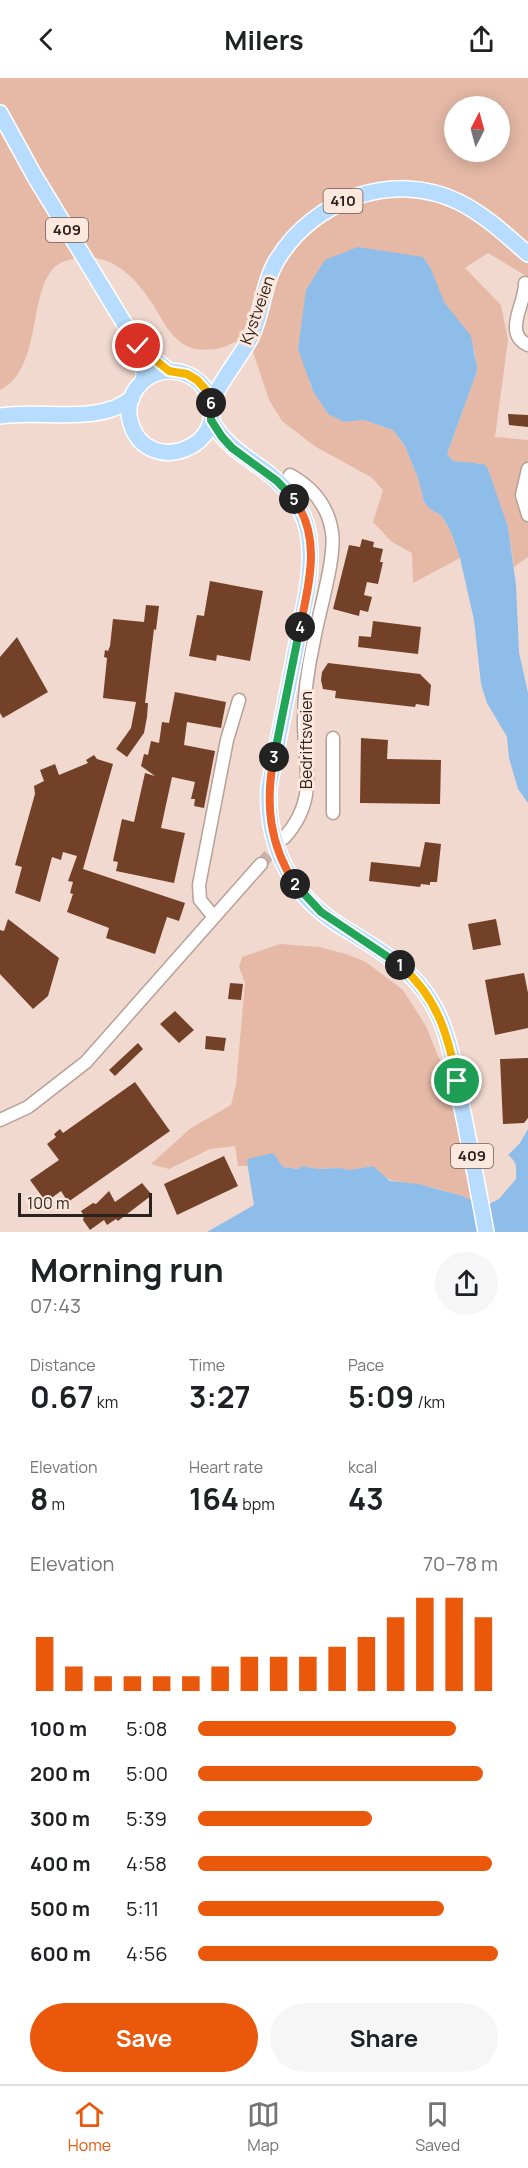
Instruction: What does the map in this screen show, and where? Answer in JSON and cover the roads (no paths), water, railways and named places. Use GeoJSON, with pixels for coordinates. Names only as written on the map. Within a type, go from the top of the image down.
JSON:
{"type":"FeatureCollection","features":[{"type":"Feature","properties":{"kind":"main road","name":"409"},"geometry":{"type":"LineString","coordinates":[[0,113],[40,185],[138,346],[143,368],[143,381]]}},
{"type":"Feature","properties":{"kind":"main road","name":"Kystveien"},"geometry":{"type":"LineString","coordinates":[[211,403],[254,331],[267,282],[283,250],[316,216],[334,205],[352,197],[391,189],[420,191],[444,196],[484,217],[528,254]]}},
{"type":"Feature","properties":{"kind":"main road","name":"409"},"geometry":{"type":"LineString","coordinates":[[138,346],[169,371],[187,374],[197,380]]}},
{"type":"Feature","properties":{"kind":"main road","name":"Kystveien"},"geometry":{"type":"LineString","coordinates":[[197,380],[211,379],[232,366]]}},
{"type":"Feature","properties":{"kind":"main road"},"geometry":{"type":"LineString","coordinates":[[132,426],[129,412],[132,398],[143,381],[155,374],[169,371]]}},
{"type":"Feature","properties":{"kind":"main road"},"geometry":{"type":"LineString","coordinates":[[197,380],[206,390],[211,403],[211,420],[198,443]]}},
{"type":"Feature","properties":{"kind":"main road"},"geometry":{"type":"LineString","coordinates":[[94,414],[122,405],[132,398]]}},
{"type":"Feature","properties":{"kind":"main road"},"geometry":{"type":"LineString","coordinates":[[0,416],[94,414],[121,420],[132,426]]}},
{"type":"Feature","properties":{"kind":"main road","name":"409"},"geometry":{"type":"LineString","coordinates":[[211,420],[232,448],[277,481],[293,497],[305,518],[311,541],[311,570],[269,787],[269,815],[278,852],[291,879],[310,903],[337,924],[398,963],[426,993],[443,1025],[457,1081],[486,1232]]}},
{"type":"Feature","properties":{"kind":"main road","name":"409"},"geometry":{"type":"LineString","coordinates":[[132,426],[145,444],[160,452],[180,452],[198,443],[232,448]]}},
{"type":"Feature","properties":{"kind":"street"},"geometry":{"type":"LineString","coordinates":[[525,283],[524,295],[515,321],[520,341],[528,345]]}},
{"type":"Feature","properties":{"kind":"street"},"geometry":{"type":"LineString","coordinates":[[528,470],[522,495],[528,515]]}},
{"type":"Feature","properties":{"kind":"street","name":"Bedriftsveien"},"geometry":{"type":"LineString","coordinates":[[284,838],[297,822],[307,797],[308,772],[304,723],[307,677],[333,549],[332,531],[322,503],[307,486],[290,475]]}},
{"type":"Feature","properties":{"kind":"street"},"geometry":{"type":"LineString","coordinates":[[214,917],[200,900],[199,885],[227,740],[239,700]]}},
{"type":"Feature","properties":{"kind":"street"},"geometry":{"type":"LineString","coordinates":[[333,738],[333,813]]}},
{"type":"Feature","properties":{"kind":"street"},"geometry":{"type":"LineString","coordinates":[[0,1120],[28,1107],[86,1062],[261,864]]}},
{"type":"Feature","properties":{"kind":"water"},"geometry":{"type":"Polygon","coordinates":[[[358,247],[423,257],[431,269],[444,302],[471,336],[477,367],[476,374],[447,454],[453,461],[484,464],[488,469],[508,527],[516,585],[519,652],[528,693],[528,803],[518,789],[509,758],[507,737],[487,703],[481,684],[474,620],[460,558],[451,532],[442,516],[430,509],[424,502],[418,478],[405,446],[393,430],[364,420],[344,422],[328,414],[313,391],[298,349],[306,290],[325,260],[358,247]]]}},
{"type":"Feature","properties":{"kind":"water"},"geometry":{"type":"Polygon","coordinates":[[[528,1129],[528,1232],[207,1232],[254,1205],[248,1159],[273,1153],[283,1167],[297,1169],[304,1166],[317,1169],[349,1170],[373,1166],[390,1181],[418,1184],[463,1196],[478,1204],[489,1204],[499,1199],[516,1179],[515,1163],[508,1155],[520,1143],[528,1129]]]}},
{"type":"Feature","properties":{"kind":"tunnel"},"geometry":{"type":"LineString","coordinates":[[261,864],[282,840]]}}]}
